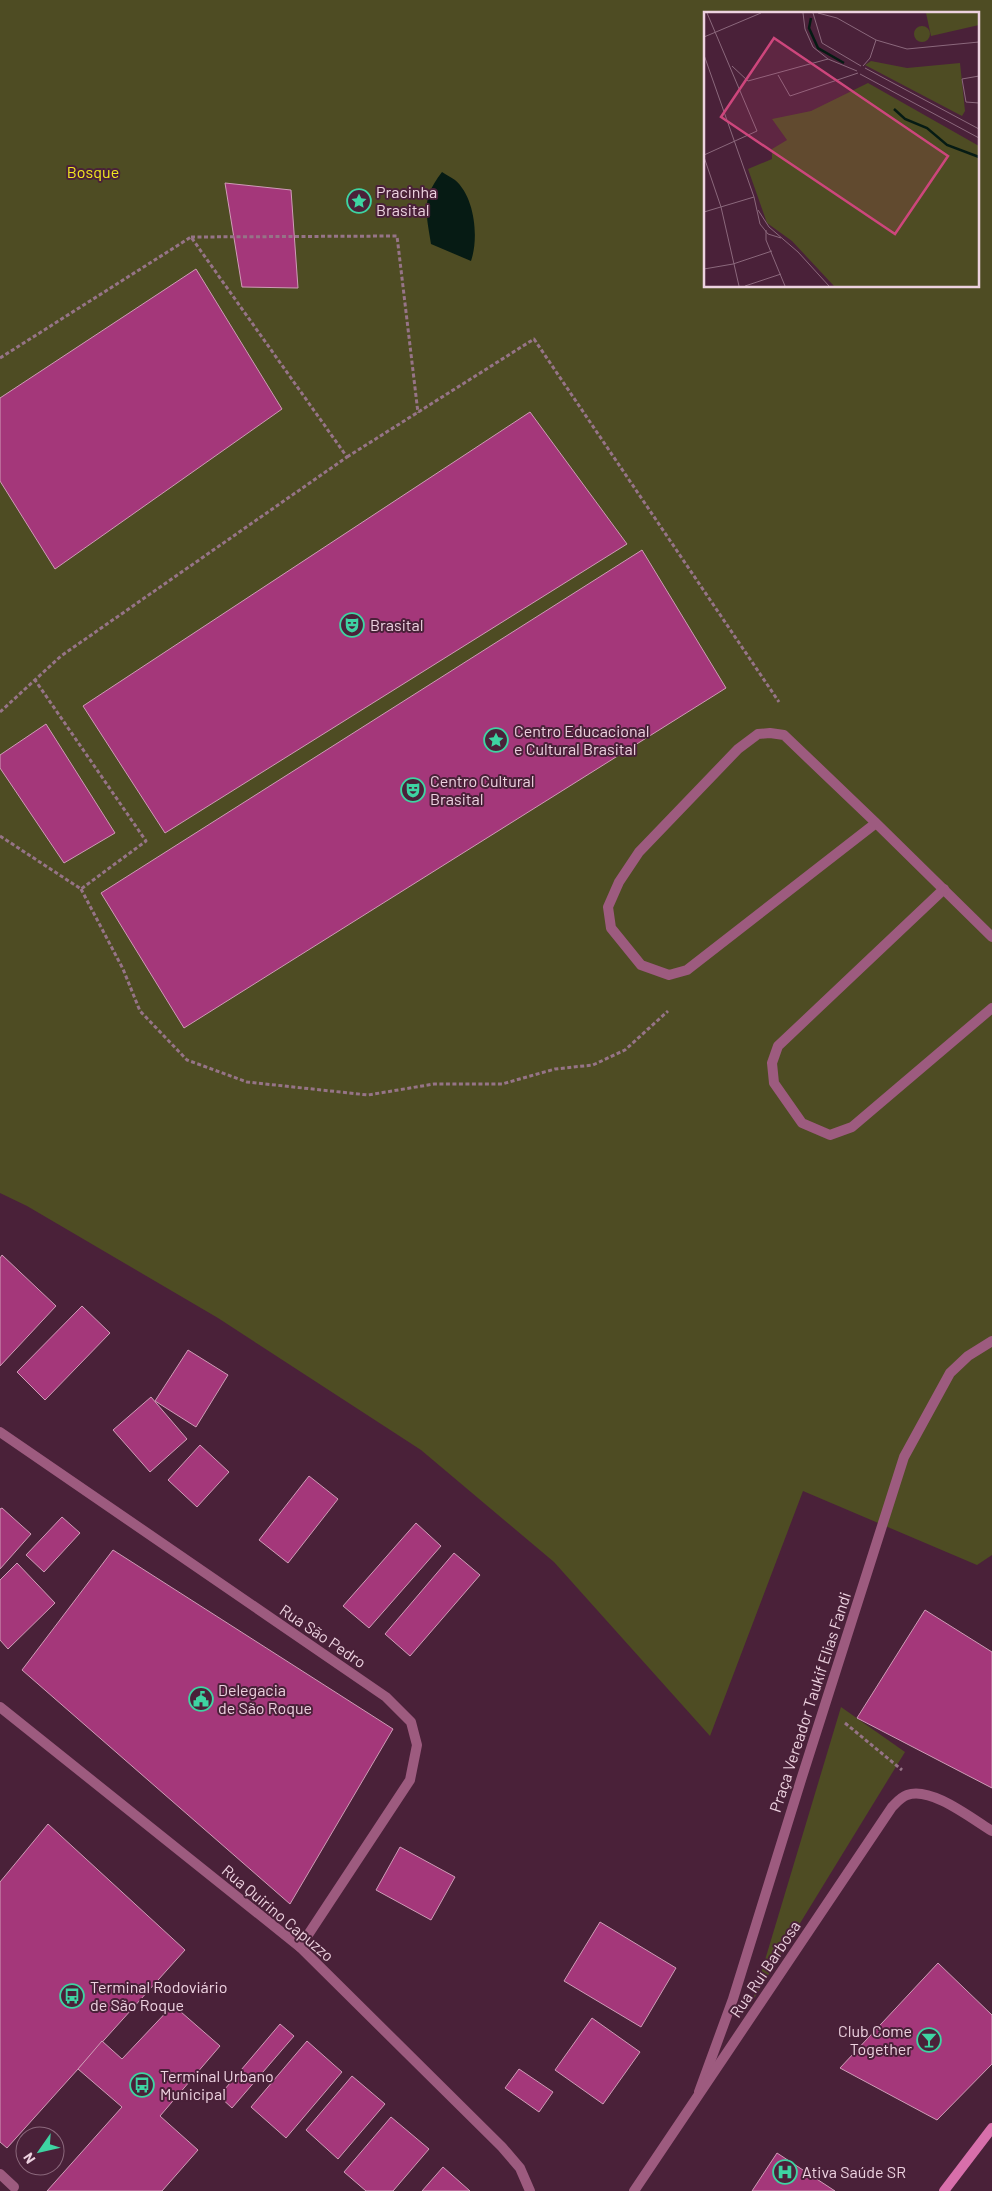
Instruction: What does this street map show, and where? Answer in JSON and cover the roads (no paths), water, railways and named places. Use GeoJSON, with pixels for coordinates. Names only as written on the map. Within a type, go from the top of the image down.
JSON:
{"type":"FeatureCollection","features":[{"type":"Feature","properties":{"kind":"main road"},"geometry":{"type":"LineString","coordinates":[[944,2191],[992,2128]]}},
{"type":"Feature","properties":{"kind":"street"},"geometry":{"type":"LineString","coordinates":[[876,823],[687,970],[669,975],[640,965],[611,928],[608,906],[619,882],[639,852],[738,749],[758,734],[770,733],[784,735],[876,823],[944,889],[992,937]]}},
{"type":"Feature","properties":{"kind":"street"},"geometry":{"type":"LineString","coordinates":[[944,889],[778,1046],[772,1063],[774,1083],[802,1123],[830,1135],[852,1128],[992,1008]]}},
{"type":"Feature","properties":{"kind":"street","name":"Praça Vereador Taukif Elias Fandi"},"geometry":{"type":"LineString","coordinates":[[696,2097],[733,1999],[904,1457],[950,1373],[968,1356],[992,1341]]}},
{"type":"Feature","properties":{"kind":"street","name":"Rua São Pedro"},"geometry":{"type":"LineString","coordinates":[[0,1432],[386,1697],[411,1722],[417,1745],[410,1780],[300,1947]]}},
{"type":"Feature","properties":{"kind":"street","name":"Rua Quirino Capuzzo"},"geometry":{"type":"LineString","coordinates":[[0,1707],[300,1947],[502,2146],[520,2168],[530,2191]]}},
{"type":"Feature","properties":{"kind":"street","name":"Rua Rui Barbosa"},"geometry":{"type":"LineString","coordinates":[[634,2191],[892,1807],[900,1798],[909,1794],[923,1793],[938,1798],[992,1831]]}},
{"type":"Feature","properties":{"kind":"street"},"geometry":{"type":"LineString","coordinates":[[0,2174],[14,2187]]}},
{"type":"Feature","properties":{"kind":"place","name":"Pracinha Brasital"},"geometry":{"type":"Point","coordinates":[359,201]}},
{"type":"Feature","properties":{"kind":"place","name":"Brasital"},"geometry":{"type":"Point","coordinates":[352,625]}},
{"type":"Feature","properties":{"kind":"place","name":"Centro Educacional e Cultural Brasital"},"geometry":{"type":"Point","coordinates":[496,740]}},
{"type":"Feature","properties":{"kind":"place","name":"Centro Cultural Brasital"},"geometry":{"type":"Point","coordinates":[413,790]}},
{"type":"Feature","properties":{"kind":"place","name":"Delegacia de São Roque"},"geometry":{"type":"Point","coordinates":[201,1699]}},
{"type":"Feature","properties":{"kind":"place","name":"Terminal Rodoviário de São Roque"},"geometry":{"type":"Point","coordinates":[72,1996]}},
{"type":"Feature","properties":{"kind":"place","name":"Club Come Together"},"geometry":{"type":"Point","coordinates":[929,2040]}},
{"type":"Feature","properties":{"kind":"place","name":"Terminal Urbano Municipal"},"geometry":{"type":"Point","coordinates":[142,2085]}},
{"type":"Feature","properties":{"kind":"place","name":"Ativa Saúde SR"},"geometry":{"type":"Point","coordinates":[785,2172]}},
{"type":"Feature","properties":{"kind":"park label","name":"Bosque"},"geometry":{"type":"Point","coordinates":[93,172]}}]}
